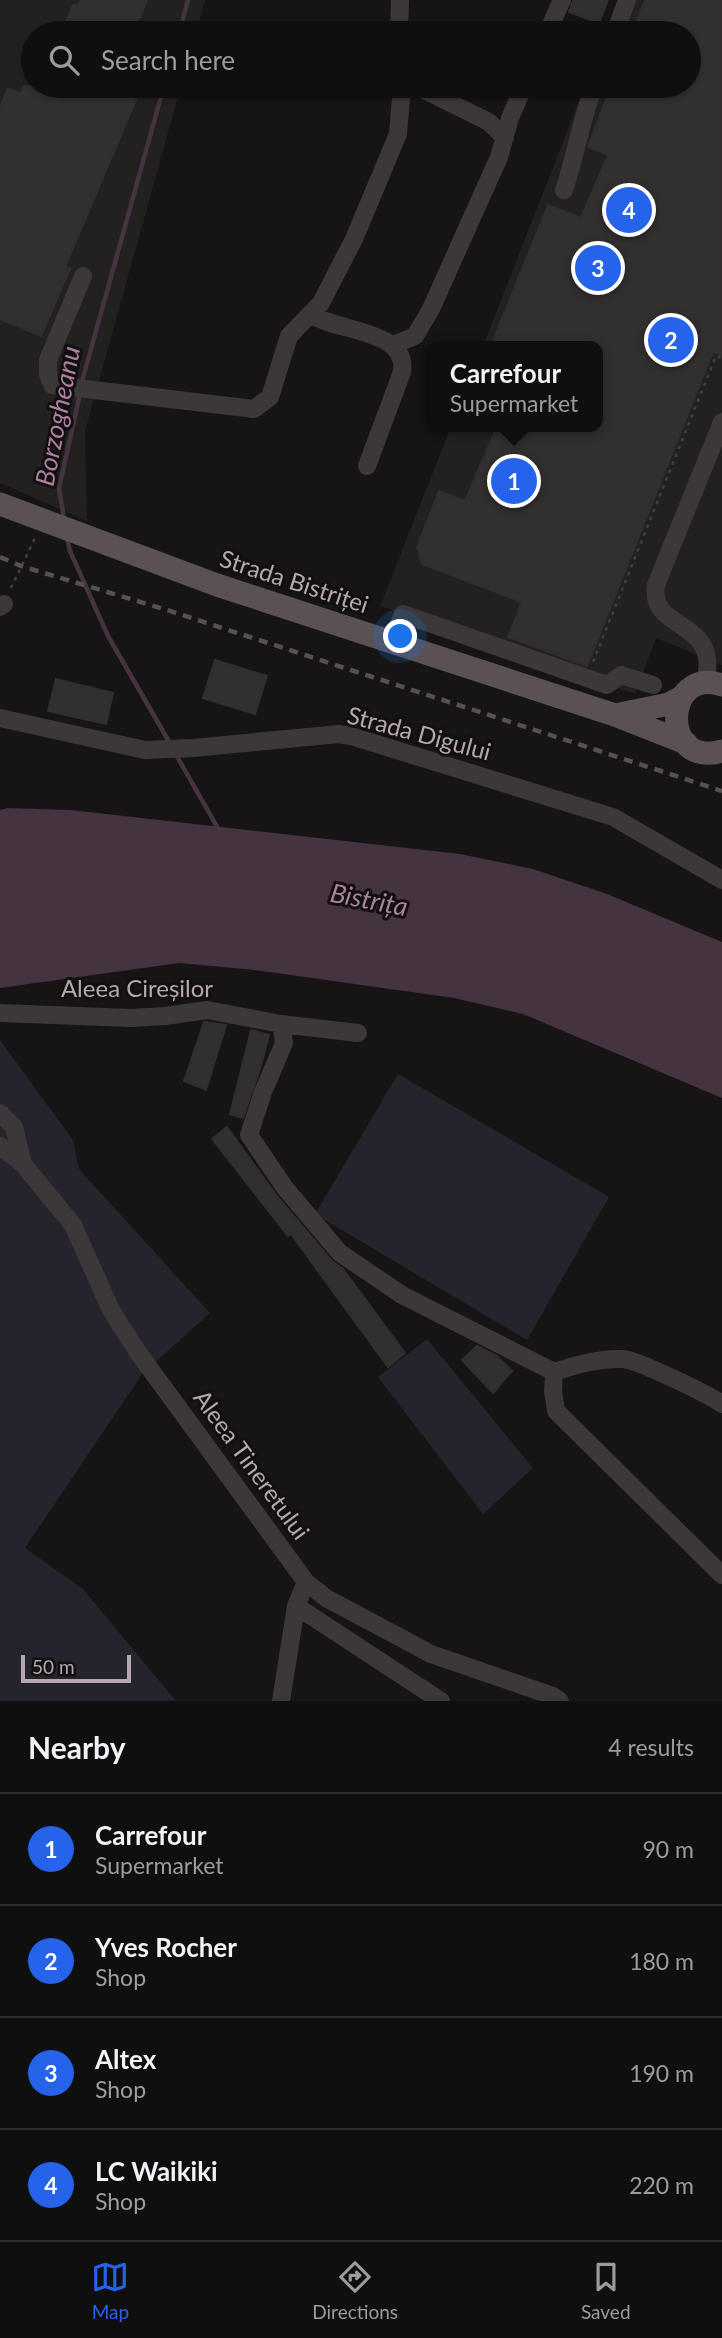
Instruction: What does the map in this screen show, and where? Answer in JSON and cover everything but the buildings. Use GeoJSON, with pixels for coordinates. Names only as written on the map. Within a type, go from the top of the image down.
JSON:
{"type":"FeatureCollection","features":[{"type":"Feature","properties":{"kind":"main road","name":"Strada Bistriței"},"geometry":{"type":"LineString","coordinates":[[0,504],[217,585],[615,715],[686,743],[696,750],[707,753],[721,752]]}},
{"type":"Feature","properties":{"kind":"main road","name":"Strada Bistriței"},"geometry":{"type":"LineString","coordinates":[[615,715],[669,704],[696,685],[713,684]]}},
{"type":"Feature","properties":{"kind":"main road"},"geometry":{"type":"LineString","coordinates":[[682,696],[675,716],[680,735],[686,743]]}},
{"type":"Feature","properties":{"kind":"street"},"geometry":{"type":"LineString","coordinates":[[399,21],[400,0]]}},
{"type":"Feature","properties":{"kind":"street"},"geometry":{"type":"LineString","coordinates":[[552,21],[562,0]]}},
{"type":"Feature","properties":{"kind":"street"},"geometry":{"type":"LineString","coordinates":[[620,21],[628,0]]}},
{"type":"Feature","properties":{"kind":"street"},"geometry":{"type":"LineString","coordinates":[[83,276],[48,360],[48,374],[52,385],[254,409],[270,397],[289,336],[321,303],[354,239],[398,134],[401,98]]}},
{"type":"Feature","properties":{"kind":"street"},"geometry":{"type":"LineString","coordinates":[[440,98],[489,122],[505,138]]}},
{"type":"Feature","properties":{"kind":"street"},"geometry":{"type":"LineString","coordinates":[[393,345],[415,335],[432,309],[499,158],[519,98]]}},
{"type":"Feature","properties":{"kind":"street"},"geometry":{"type":"LineString","coordinates":[[564,190],[590,98]]}},
{"type":"Feature","properties":{"kind":"street"},"geometry":{"type":"LineString","coordinates":[[311,314],[321,321],[378,337],[393,345],[404,363],[368,467]]}},
{"type":"Feature","properties":{"kind":"street"},"geometry":{"type":"LineString","coordinates":[[713,684],[711,644],[665,612],[654,594],[722,422]]}},
{"type":"Feature","properties":{"kind":"street"},"geometry":{"type":"LineString","coordinates":[[391,642],[403,614],[607,685],[621,675],[653,685]]}},
{"type":"Feature","properties":{"kind":"street","name":"Strada Digului"},"geometry":{"type":"LineString","coordinates":[[0,718],[153,750],[339,734],[351,736],[613,817],[722,880]]}},
{"type":"Feature","properties":{"kind":"street","name":"Aleea Cireșilor"},"geometry":{"type":"LineString","coordinates":[[0,1013],[132,1018],[207,1010],[281,1024],[358,1033]]}},
{"type":"Feature","properties":{"kind":"street"},"geometry":{"type":"LineString","coordinates":[[281,1024],[284,1043],[249,1135],[285,1188],[340,1253],[402,1295],[554,1372],[584,1363],[626,1359],[709,1395],[722,1404]]}},
{"type":"Feature","properties":{"kind":"street"},"geometry":{"type":"LineString","coordinates":[[0,1113],[14,1127],[23,1164]]}},
{"type":"Feature","properties":{"kind":"street","name":"Aleea Tineretului"},"geometry":{"type":"LineString","coordinates":[[0,1146],[23,1164],[73,1225],[111,1310],[137,1351],[306,1582],[326,1598],[431,1654],[553,1696],[560,1701]]}},
{"type":"Feature","properties":{"kind":"street"},"geometry":{"type":"LineString","coordinates":[[554,1372],[556,1411],[722,1575]]}},
{"type":"Feature","properties":{"kind":"street"},"geometry":{"type":"LineString","coordinates":[[281,1701],[296,1606],[306,1582]]}},
{"type":"Feature","properties":{"kind":"street"},"geometry":{"type":"LineString","coordinates":[[296,1606],[441,1701]]}},
{"type":"Feature","properties":{"kind":"path"},"geometry":{"type":"LineString","coordinates":[[587,677],[716,356],[722,358]]}},
{"type":"Feature","properties":{"kind":"path"},"geometry":{"type":"LineString","coordinates":[[2,605],[43,520]]}},
{"type":"Feature","properties":{"kind":"shaded area"},"geometry":{"type":"Polygon","coordinates":[[[0,0],[205,0],[199,21],[21,21],[21,98],[178,98],[85,431],[87,521],[0,483],[0,0]]]}},
{"type":"Feature","properties":{"kind":"shaded area"},"geometry":{"type":"Polygon","coordinates":[[[619,0],[722,0],[722,665],[656,638],[635,694],[380,606],[449,432],[603,432],[603,341],[485,341],[580,98],[701,98],[701,21],[611,21],[619,0]]]}},
{"type":"Feature","properties":{"kind":"shaded area"},"geometry":{"type":"Polygon","coordinates":[[[0,1040],[73,1140],[79,1169],[210,1313],[142,1374],[25,1548],[83,1589],[176,1701],[0,1701],[0,1040]]]}},
{"type":"Feature","properties":{"kind":"shaded area"},"geometry":{"type":"Polygon","coordinates":[[[398,1074],[609,1197],[527,1340],[315,1214],[398,1074]]]}},
{"type":"Feature","properties":{"kind":"shaded area"},"geometry":{"type":"Polygon","coordinates":[[[427,1339],[533,1468],[483,1514],[378,1377],[427,1339]]]}},
{"type":"Feature","properties":{"kind":"water","name":"Bistrița"},"geometry":{"type":"Polygon","coordinates":[[[0,810],[71,810],[460,854],[533,869],[607,894],[722,942],[722,1098],[523,1014],[454,998],[255,970],[179,963],[0,988],[0,810]]]}},
{"type":"Feature","properties":{"kind":"waterway","name":"Borzogheanu"},"geometry":{"type":"LineString","coordinates":[[182,21],[188,0]]}},
{"type":"Feature","properties":{"kind":"waterway","name":"Borzogheanu"},"geometry":{"type":"LineString","coordinates":[[81,385],[161,98]]}},
{"type":"Feature","properties":{"kind":"waterway","name":"Borzogheanu"},"geometry":{"type":"LineString","coordinates":[[64,519],[59,488],[80,394]]}},
{"type":"Feature","properties":{"kind":"waterway","name":"Borzogheanu"},"geometry":{"type":"LineString","coordinates":[[67,538],[70,551],[108,636],[171,745]]}},
{"type":"Feature","properties":{"kind":"waterway","name":"Borzogheanu"},"geometry":{"type":"LineString","coordinates":[[175,753],[219,830]]}},
{"type":"Feature","properties":{"kind":"railway"},"geometry":{"type":"LineString","coordinates":[[0,557],[722,791]]}},
{"type":"Feature","properties":{"kind":"place","name":"LC Waikiki"},"geometry":{"type":"Point","coordinates":[629,210]}},
{"type":"Feature","properties":{"kind":"place","name":"Altex"},"geometry":{"type":"Point","coordinates":[598,268]}},
{"type":"Feature","properties":{"kind":"place","name":"Yves Rocher"},"geometry":{"type":"Point","coordinates":[671,340]}},
{"type":"Feature","properties":{"kind":"place","name":"Carrefour"},"geometry":{"type":"Point","coordinates":[514,481]}}]}
